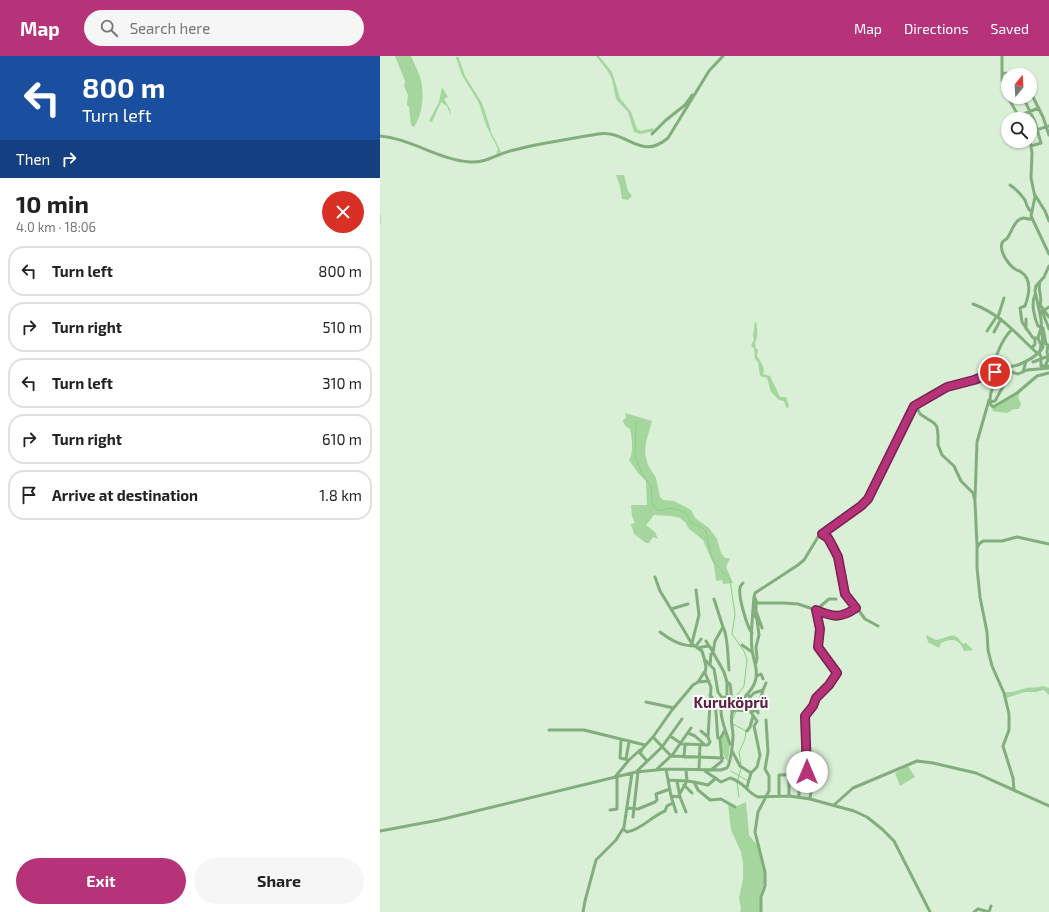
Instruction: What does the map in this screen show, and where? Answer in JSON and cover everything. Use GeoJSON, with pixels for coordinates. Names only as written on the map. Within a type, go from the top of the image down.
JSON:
{"type":"FeatureCollection","features":[{"type":"Feature","properties":{"kind":"street"},"geometry":{"type":"LineString","coordinates":[[380,136],[403,140],[447,157],[470,162],[486,161],[513,150],[604,133],[620,137],[642,148],[651,148],[668,138],[712,66],[723,56]]}},
{"type":"Feature","properties":{"kind":"street"},"geometry":{"type":"LineString","coordinates":[[1002,56],[1002,68]]}},
{"type":"Feature","properties":{"kind":"street"},"geometry":{"type":"LineString","coordinates":[[652,134],[666,120],[685,105],[695,93]]}},
{"type":"Feature","properties":{"kind":"street"},"geometry":{"type":"LineString","coordinates":[[1026,104],[1038,129],[1041,143],[1037,144]]}},
{"type":"Feature","properties":{"kind":"street"},"geometry":{"type":"LineString","coordinates":[[1037,104],[1048,126],[1049,135]]}},
{"type":"Feature","properties":{"kind":"street"},"geometry":{"type":"LineString","coordinates":[[1030,111],[1039,108]]}},
{"type":"Feature","properties":{"kind":"street"},"geometry":{"type":"LineString","coordinates":[[1038,129],[1048,126]]}},
{"type":"Feature","properties":{"kind":"street"},"geometry":{"type":"LineString","coordinates":[[1032,148],[1031,178],[1035,195],[1045,211],[1049,221]]}},
{"type":"Feature","properties":{"kind":"street"},"geometry":{"type":"LineString","coordinates":[[1010,186],[1016,189],[1025,200],[1029,210],[1032,212]]}},
{"type":"Feature","properties":{"kind":"street"},"geometry":{"type":"LineString","coordinates":[[1035,195],[1032,219],[1049,252]]}},
{"type":"Feature","properties":{"kind":"street"},"geometry":{"type":"LineString","coordinates":[[1045,211],[1049,214]]}},
{"type":"Feature","properties":{"kind":"street"},"geometry":{"type":"LineString","coordinates":[[1025,306],[1029,288],[1026,278],[1004,258],[1002,244],[1003,241],[1008,238],[1011,230],[1019,220],[1023,218],[1032,219]]}},
{"type":"Feature","properties":{"kind":"street"},"geometry":{"type":"LineString","coordinates":[[1042,326],[1038,326],[1036,323],[1033,302],[1036,286],[1047,273],[1049,266]]}},
{"type":"Feature","properties":{"kind":"street"},"geometry":{"type":"LineString","coordinates":[[1047,273],[1049,278]]}},
{"type":"Feature","properties":{"kind":"street"},"geometry":{"type":"LineString","coordinates":[[1039,305],[1042,298],[1038,289],[1041,280]]}},
{"type":"Feature","properties":{"kind":"street"},"geometry":{"type":"LineString","coordinates":[[1027,296],[1035,295]]}},
{"type":"Feature","properties":{"kind":"street"},"geometry":{"type":"LineString","coordinates":[[1035,295],[1049,330],[1044,332]]}},
{"type":"Feature","properties":{"kind":"street"},"geometry":{"type":"LineString","coordinates":[[994,332],[1004,298]]}},
{"type":"Feature","properties":{"kind":"street"},"geometry":{"type":"LineString","coordinates":[[756,665],[752,652],[752,633],[754,597],[757,592],[798,565],[822,534],[861,506],[868,499],[897,444],[912,410],[916,405],[947,387],[1001,371],[1031,358],[1040,351],[1041,345],[1036,338],[1031,337],[1021,319],[1020,308],[1030,302],[1033,302]]}},
{"type":"Feature","properties":{"kind":"street"},"geometry":{"type":"LineString","coordinates":[[973,304],[999,317],[1032,348],[1040,351],[1048,351]]}},
{"type":"Feature","properties":{"kind":"street"},"geometry":{"type":"LineString","coordinates":[[1042,311],[1049,308]]}},
{"type":"Feature","properties":{"kind":"street"},"geometry":{"type":"LineString","coordinates":[[1042,311],[1049,317]]}},
{"type":"Feature","properties":{"kind":"street"},"geometry":{"type":"LineString","coordinates":[[1042,311],[1040,351],[1041,366],[1048,367]]}},
{"type":"Feature","properties":{"kind":"street"},"geometry":{"type":"LineString","coordinates":[[988,331],[999,317]]}},
{"type":"Feature","properties":{"kind":"street"},"geometry":{"type":"LineString","coordinates":[[1026,318],[1026,329]]}},
{"type":"Feature","properties":{"kind":"street"},"geometry":{"type":"LineString","coordinates":[[1032,348],[1042,326],[1049,320]]}},
{"type":"Feature","properties":{"kind":"street"},"geometry":{"type":"LineString","coordinates":[[1042,326],[1047,340],[1048,367]]}},
{"type":"Feature","properties":{"kind":"street"},"geometry":{"type":"LineString","coordinates":[[990,400],[995,401],[1006,381],[1001,371],[997,355],[1004,338],[1012,329]]}},
{"type":"Feature","properties":{"kind":"street"},"geometry":{"type":"LineString","coordinates":[[1033,362],[1041,359],[1048,351]]}},
{"type":"Feature","properties":{"kind":"street"},"geometry":{"type":"LineString","coordinates":[[1001,357],[1001,371],[977,442],[975,500],[977,568],[980,597],[987,632],[988,650],[992,666],[1004,693],[1009,714],[1009,730],[1003,746],[1013,778],[1014,790]]}},
{"type":"Feature","properties":{"kind":"street"},"geometry":{"type":"LineString","coordinates":[[1031,358],[1036,369]]}},
{"type":"Feature","properties":{"kind":"street"},"geometry":{"type":"LineString","coordinates":[[1023,372],[1026,360]]}},
{"type":"Feature","properties":{"kind":"street"},"geometry":{"type":"LineString","coordinates":[[1001,371],[1018,374],[1048,367]]}},
{"type":"Feature","properties":{"kind":"street"},"geometry":{"type":"LineString","coordinates":[[990,400],[991,406],[993,407],[1016,394],[1037,376],[1049,373]]}},
{"type":"Feature","properties":{"kind":"street"},"geometry":{"type":"LineString","coordinates":[[916,405],[920,414],[934,423],[937,427],[939,450],[942,455],[954,466],[964,484],[973,493],[975,500]]}},
{"type":"Feature","properties":{"kind":"street"},"geometry":{"type":"LineString","coordinates":[[822,534],[828,538],[838,557],[845,594],[865,619],[878,626]]}},
{"type":"Feature","properties":{"kind":"street"},"geometry":{"type":"LineString","coordinates":[[977,539],[981,542],[1017,538],[1049,544]]}},
{"type":"Feature","properties":{"kind":"street"},"geometry":{"type":"LineString","coordinates":[[977,548],[981,542]]}},
{"type":"Feature","properties":{"kind":"street"},"geometry":{"type":"LineString","coordinates":[[610,810],[617,808],[616,776],[627,759],[642,749],[653,737],[674,708],[693,685],[698,682],[705,672],[706,667],[702,651],[692,644],[660,591],[655,577]]}},
{"type":"Feature","properties":{"kind":"street"},"geometry":{"type":"LineString","coordinates":[[743,583],[739,590],[740,596],[745,620],[752,633]]}},
{"type":"Feature","properties":{"kind":"street"},"geometry":{"type":"LineString","coordinates":[[692,644],[699,615],[696,590]]}},
{"type":"Feature","properties":{"kind":"street"},"geometry":{"type":"LineString","coordinates":[[757,592],[756,611],[762,628]]}},
{"type":"Feature","properties":{"kind":"street"},"geometry":{"type":"LineString","coordinates":[[714,599],[727,636],[726,648],[729,670]]}},
{"type":"Feature","properties":{"kind":"street"},"geometry":{"type":"LineString","coordinates":[[816,610],[830,599],[836,599]]}},
{"type":"Feature","properties":{"kind":"street"},"geometry":{"type":"LineString","coordinates":[[756,602],[791,603],[837,616],[844,615],[856,608]]}},
{"type":"Feature","properties":{"kind":"street"},"geometry":{"type":"LineString","coordinates":[[671,609],[688,604]]}},
{"type":"Feature","properties":{"kind":"street"},"geometry":{"type":"LineString","coordinates":[[810,798],[812,783],[807,770],[805,716],[813,706],[816,698],[829,685],[837,673],[818,647],[820,629],[816,610]]}},
{"type":"Feature","properties":{"kind":"street"},"geometry":{"type":"LineString","coordinates":[[746,787],[751,773],[757,767],[760,755],[754,726],[757,721],[750,711],[749,696],[756,676],[757,658],[757,620],[753,613]]}},
{"type":"Feature","properties":{"kind":"street"},"geometry":{"type":"LineString","coordinates":[[710,665],[711,654],[713,653],[715,641],[723,627]]}},
{"type":"Feature","properties":{"kind":"street"},"geometry":{"type":"LineString","coordinates":[[660,632],[675,643],[697,647],[709,646]]}},
{"type":"Feature","properties":{"kind":"street"},"geometry":{"type":"LineString","coordinates":[[697,647],[701,639]]}},
{"type":"Feature","properties":{"kind":"street"},"geometry":{"type":"LineString","coordinates":[[706,641],[724,672],[727,682],[727,698],[736,709],[750,711],[754,710],[758,713]]}},
{"type":"Feature","properties":{"kind":"street"},"geometry":{"type":"LineString","coordinates":[[742,645],[752,652]]}},
{"type":"Feature","properties":{"kind":"street"},"geometry":{"type":"LineString","coordinates":[[704,658],[714,669],[718,692],[723,699],[721,709],[725,730],[731,748],[741,767],[751,773]]}},
{"type":"Feature","properties":{"kind":"street"},"geometry":{"type":"LineString","coordinates":[[670,736],[681,744],[708,745],[710,742],[708,737],[710,694],[709,682],[705,672]]}},
{"type":"Feature","properties":{"kind":"street"},"geometry":{"type":"LineString","coordinates":[[756,676],[760,674],[763,679]]}},
{"type":"Feature","properties":{"kind":"street"},"geometry":{"type":"LineString","coordinates":[[698,682],[709,682]]}},
{"type":"Feature","properties":{"kind":"street"},"geometry":{"type":"LineString","coordinates":[[727,682],[730,684],[732,694],[730,701]]}},
{"type":"Feature","properties":{"kind":"street"},"geometry":{"type":"LineString","coordinates":[[760,701],[766,683]]}},
{"type":"Feature","properties":{"kind":"street"},"geometry":{"type":"LineString","coordinates":[[380,831],[440,820],[637,772],[666,769],[721,770],[728,767],[733,736],[731,724],[736,709],[742,701],[749,696],[763,690]]}},
{"type":"Feature","properties":{"kind":"street"},"geometry":{"type":"LineString","coordinates":[[710,694],[713,697],[717,714],[718,738],[720,739],[723,758],[721,763],[711,770]]}},
{"type":"Feature","properties":{"kind":"street"},"geometry":{"type":"LineString","coordinates":[[723,699],[727,698]]}},
{"type":"Feature","properties":{"kind":"street"},"geometry":{"type":"LineString","coordinates":[[742,701],[757,707]]}},
{"type":"Feature","properties":{"kind":"street"},"geometry":{"type":"LineString","coordinates":[[646,702],[674,708]]}},
{"type":"Feature","properties":{"kind":"street"},"geometry":{"type":"LineString","coordinates":[[747,732],[753,716]]}},
{"type":"Feature","properties":{"kind":"street"},"geometry":{"type":"LineString","coordinates":[[633,817],[637,772],[662,747],[682,719]]}},
{"type":"Feature","properties":{"kind":"street"},"geometry":{"type":"LineString","coordinates":[[761,912],[761,897],[765,886],[765,872],[755,832],[758,812],[768,796],[769,791],[769,776],[765,769],[768,752],[766,720]]}},
{"type":"Feature","properties":{"kind":"street"},"geometry":{"type":"LineString","coordinates":[[656,770],[681,744],[691,728]]}},
{"type":"Feature","properties":{"kind":"street"},"geometry":{"type":"LineString","coordinates":[[549,730],[584,730],[646,745]]}},
{"type":"Feature","properties":{"kind":"street"},"geometry":{"type":"LineString","coordinates":[[720,739],[725,730]]}},
{"type":"Feature","properties":{"kind":"street"},"geometry":{"type":"LineString","coordinates":[[701,731],[708,737]]}},
{"type":"Feature","properties":{"kind":"street"},"geometry":{"type":"LineString","coordinates":[[688,732],[704,745]]}},
{"type":"Feature","properties":{"kind":"street"},"geometry":{"type":"LineString","coordinates":[[653,737],[671,756],[723,758]]}},
{"type":"Feature","properties":{"kind":"street"},"geometry":{"type":"LineString","coordinates":[[621,740],[620,758],[627,759]]}},
{"type":"Feature","properties":{"kind":"street"},"geometry":{"type":"LineString","coordinates":[[627,759],[629,742]]}},
{"type":"Feature","properties":{"kind":"street"},"geometry":{"type":"LineString","coordinates":[[684,757],[685,744]]}},
{"type":"Feature","properties":{"kind":"street"},"geometry":{"type":"LineString","coordinates":[[699,770],[700,745]]}},
{"type":"Feature","properties":{"kind":"street"},"geometry":{"type":"LineString","coordinates":[[642,749],[640,753],[647,761]]}},
{"type":"Feature","properties":{"kind":"street"},"geometry":{"type":"LineString","coordinates":[[676,750],[684,751]]}},
{"type":"Feature","properties":{"kind":"street"},"geometry":{"type":"LineString","coordinates":[[834,805],[853,788],[917,761],[933,763],[976,773],[1049,806]]}},
{"type":"Feature","properties":{"kind":"street"},"geometry":{"type":"LineString","coordinates":[[666,769],[671,796],[676,812]]}},
{"type":"Feature","properties":{"kind":"street"},"geometry":{"type":"LineString","coordinates":[[679,796],[687,781],[686,770]]}},
{"type":"Feature","properties":{"kind":"street"},"geometry":{"type":"LineString","coordinates":[[704,770],[722,782],[730,778],[738,781],[754,796],[799,796],[860,813],[889,835],[903,857],[930,912]]}},
{"type":"Feature","properties":{"kind":"street"},"geometry":{"type":"LineString","coordinates":[[583,912],[596,860],[616,840],[623,829],[628,808],[632,773]]}},
{"type":"Feature","properties":{"kind":"street"},"geometry":{"type":"LineString","coordinates":[[789,774],[789,796]]}},
{"type":"Feature","properties":{"kind":"street"},"geometry":{"type":"LineString","coordinates":[[799,774],[799,796]]}},
{"type":"Feature","properties":{"kind":"street"},"geometry":{"type":"LineString","coordinates":[[779,796],[779,775],[808,774]]}},
{"type":"Feature","properties":{"kind":"street"},"geometry":{"type":"LineString","coordinates":[[668,780],[687,781],[708,785],[716,778]]}},
{"type":"Feature","properties":{"kind":"street"},"geometry":{"type":"LineString","coordinates":[[677,781],[679,796],[686,812]]}},
{"type":"Feature","properties":{"kind":"street"},"geometry":{"type":"LineString","coordinates":[[694,782],[698,790],[710,800],[721,799],[734,806]]}},
{"type":"Feature","properties":{"kind":"street"},"geometry":{"type":"LineString","coordinates":[[684,785],[692,793]]}},
{"type":"Feature","properties":{"kind":"street"},"geometry":{"type":"LineString","coordinates":[[628,808],[638,809],[656,802],[656,794],[670,789]]}},
{"type":"Feature","properties":{"kind":"street"},"geometry":{"type":"LineString","coordinates":[[671,796],[679,796]]}},
{"type":"Feature","properties":{"kind":"street"},"geometry":{"type":"LineString","coordinates":[[623,829],[627,832],[633,831],[665,811],[667,806],[673,803]]}},
{"type":"Feature","properties":{"kind":"street"},"geometry":{"type":"LineString","coordinates":[[974,912],[978,909],[989,912],[991,906]]}},
{"type":"Feature","properties":{"kind":"green space"},"geometry":{"type":"Polygon","coordinates":[[[395,56],[411,56],[421,80],[422,104],[414,127],[411,125],[409,107],[407,105],[408,95],[404,86],[405,81],[395,56]]]}},
{"type":"Feature","properties":{"kind":"green space"},"geometry":{"type":"Polygon","coordinates":[[[458,56],[465,76],[482,103],[490,130],[501,152],[496,154],[498,149],[486,125],[479,103],[462,75],[456,58],[458,56]]]}},
{"type":"Feature","properties":{"kind":"green space"},"geometry":{"type":"Polygon","coordinates":[[[596,56],[599,56],[612,72],[620,98],[631,112],[637,129],[641,131],[653,128],[654,131],[640,134],[634,132],[628,112],[616,99],[612,79],[596,56]]]}},
{"type":"Feature","properties":{"kind":"green space"},"geometry":{"type":"Polygon","coordinates":[[[442,87],[448,97],[444,99],[450,109],[451,116],[447,106],[441,102],[432,122],[429,121],[439,102],[442,87]]]}},
{"type":"Feature","properties":{"kind":"green space"},"geometry":{"type":"Polygon","coordinates":[[[616,175],[624,175],[628,191],[632,196],[628,200],[622,199],[620,186],[616,175]]]}},
{"type":"Feature","properties":{"kind":"green space"},"geometry":{"type":"Polygon","coordinates":[[[755,322],[757,331],[755,343],[756,349],[758,349],[757,356],[764,369],[763,374],[770,376],[780,397],[786,397],[789,406],[787,409],[784,401],[779,400],[771,392],[767,378],[760,376],[758,362],[755,359],[754,348],[751,346],[754,339],[755,322]]]}},
{"type":"Feature","properties":{"kind":"green space"},"geometry":{"type":"Polygon","coordinates":[[[1020,392],[1018,397],[1021,404],[1019,409],[1014,409],[1007,413],[992,411],[993,408],[1020,392]]]}},
{"type":"Feature","properties":{"kind":"green space"},"geometry":{"type":"Polygon","coordinates":[[[625,413],[652,421],[646,442],[645,454],[648,465],[656,478],[660,497],[663,500],[674,501],[691,510],[695,518],[709,528],[717,539],[721,553],[725,558],[730,558],[726,567],[733,583],[723,584],[722,580],[716,581],[714,565],[703,540],[689,529],[685,522],[680,518],[654,515],[646,525],[655,532],[658,539],[653,537],[649,543],[646,543],[634,534],[631,524],[635,523],[632,516],[631,505],[647,505],[646,481],[629,460],[632,453],[632,440],[630,429],[625,426],[623,422],[626,418],[625,413]]]}},
{"type":"Feature","properties":{"kind":"green space"},"geometry":{"type":"Polygon","coordinates":[[[926,635],[936,640],[953,636],[959,639],[963,644],[966,643],[973,650],[964,651],[960,644],[955,640],[949,640],[941,643],[939,648],[928,642],[926,635]]]}},
{"type":"Feature","properties":{"kind":"green space"},"geometry":{"type":"Polygon","coordinates":[[[1043,686],[1049,688],[1049,695],[1044,690],[1025,692],[1006,698],[1004,692],[1013,692],[1043,686]]]}},
{"type":"Feature","properties":{"kind":"green space"},"geometry":{"type":"Polygon","coordinates":[[[724,732],[726,732],[730,744],[728,762],[722,748],[724,732]]]}},
{"type":"Feature","properties":{"kind":"green space"},"geometry":{"type":"Polygon","coordinates":[[[908,766],[915,777],[900,786],[895,773],[908,766]]]}},
{"type":"Feature","properties":{"kind":"green space"},"geometry":{"type":"Polygon","coordinates":[[[746,802],[749,835],[757,845],[764,870],[764,883],[760,895],[760,912],[740,912],[741,909],[739,898],[743,879],[743,863],[741,852],[731,830],[728,804],[735,807],[746,802]]]}},
{"type":"Feature","properties":{"kind":"waterway"},"geometry":{"type":"LineString","coordinates":[[380,215],[380,223]]}},
{"type":"Feature","properties":{"kind":"waterway"},"geometry":{"type":"LineString","coordinates":[[636,421],[635,456],[642,474],[651,486],[652,503],[656,509],[661,511],[669,508],[679,510],[687,515],[691,523],[706,531],[711,556],[715,563],[730,580],[735,614],[732,634],[744,651],[747,660],[744,686],[734,699],[736,704]]}},
{"type":"Feature","properties":{"kind":"waterway"},"geometry":{"type":"LineString","coordinates":[[733,719],[736,711]]}},
{"type":"Feature","properties":{"kind":"waterway"},"geometry":{"type":"LineString","coordinates":[[733,724],[746,731],[745,739],[739,752],[741,765]]}},
{"type":"Feature","properties":{"kind":"waterway"},"geometry":{"type":"LineString","coordinates":[[739,797],[737,783],[741,768]]}},
{"type":"Feature","properties":{"kind":"waterway"},"geometry":{"type":"LineString","coordinates":[[731,771],[748,781]]}},
{"type":"Feature","properties":{"kind":"district","name":"Kuruköprü"},"geometry":{"type":"Point","coordinates":[731,702]}},
{"type":"Feature","properties":{"kind":"route"},"geometry":{"type":"LineString","coordinates":[[807,772],[808,763],[804,718],[813,706],[818,695],[829,685],[837,673],[818,647],[817,643],[820,629],[816,610],[831,616],[840,616],[856,608],[845,594],[838,557],[828,538],[822,534],[865,503],[868,499],[888,462],[914,406],[947,387],[981,378],[995,372]]}}]}
